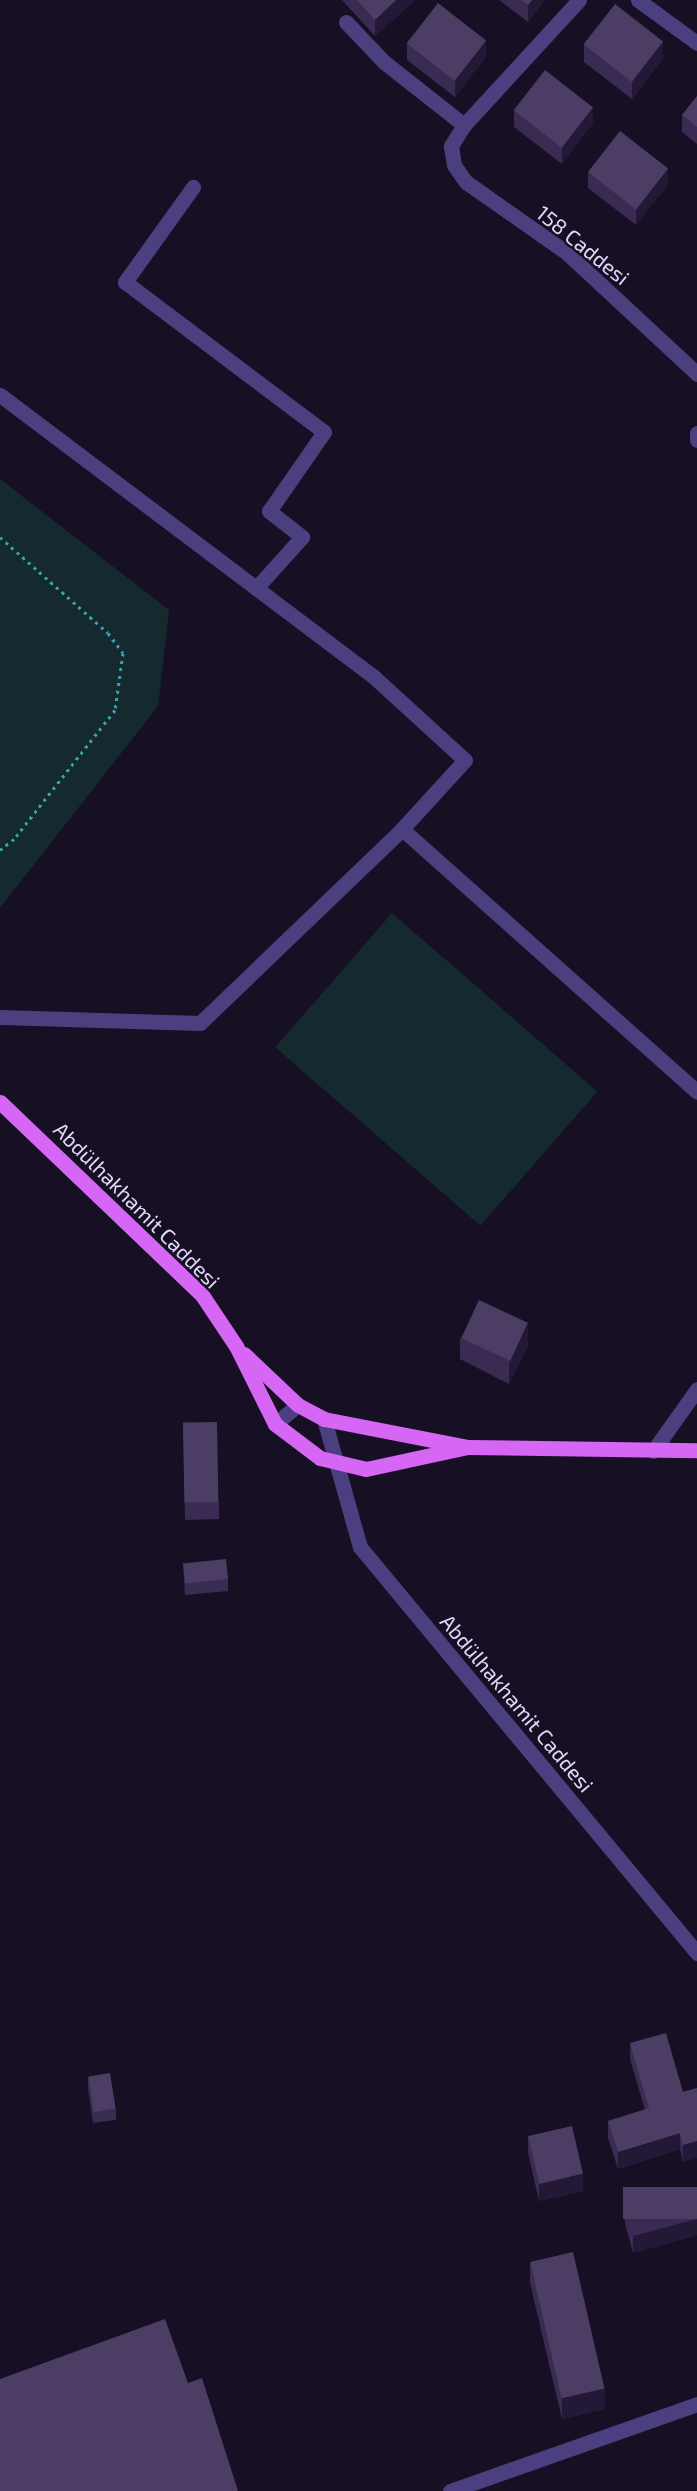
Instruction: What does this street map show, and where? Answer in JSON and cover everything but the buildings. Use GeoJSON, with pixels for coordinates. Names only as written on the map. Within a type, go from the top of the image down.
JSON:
{"type":"FeatureCollection","features":[{"type":"Feature","properties":{"kind":"main road","name":"Abdülhakhamit Caddesi"},"geometry":{"type":"LineString","coordinates":[[0,1102],[202,1295],[236,1346],[275,1424],[320,1458],[366,1469],[468,1447]]}},
{"type":"Feature","properties":{"kind":"main road","name":"Abdülhakhamit Caddesi"},"geometry":{"type":"LineString","coordinates":[[236,1346],[298,1405],[324,1419],[468,1447],[697,1450]]}},
{"type":"Feature","properties":{"kind":"street"},"geometry":{"type":"LineString","coordinates":[[346,22],[384,62],[464,125],[579,0]]}},
{"type":"Feature","properties":{"kind":"street"},"geometry":{"type":"LineString","coordinates":[[638,0],[697,43]]}},
{"type":"Feature","properties":{"kind":"street","name":"158 Caddesi"},"geometry":{"type":"LineString","coordinates":[[464,125],[451,146],[454,165],[465,182],[567,253],[697,374]]}},
{"type":"Feature","properties":{"kind":"street"},"geometry":{"type":"LineString","coordinates":[[193,187],[125,282],[324,432],[269,511],[302,537],[256,588]]}},
{"type":"Feature","properties":{"kind":"street"},"geometry":{"type":"LineString","coordinates":[[0,395],[374,677],[465,760],[402,829],[200,1023],[0,1017]]}},
{"type":"Feature","properties":{"kind":"street"},"geometry":{"type":"LineString","coordinates":[[697,433],[697,440]]}},
{"type":"Feature","properties":{"kind":"street"},"geometry":{"type":"LineString","coordinates":[[402,829],[697,1092]]}},
{"type":"Feature","properties":{"kind":"street"},"geometry":{"type":"LineString","coordinates":[[653,1451],[697,1389]]}},
{"type":"Feature","properties":{"kind":"street"},"geometry":{"type":"LineString","coordinates":[[275,1424],[298,1405]]}},
{"type":"Feature","properties":{"kind":"street","name":"Abdülhakhamit Caddesi"},"geometry":{"type":"LineString","coordinates":[[324,1419],[334,1462],[360,1547],[697,1953]]}},
{"type":"Feature","properties":{"kind":"street"},"geometry":{"type":"LineString","coordinates":[[450,2491],[697,2404]]}},
{"type":"Feature","properties":{"kind":"path"},"geometry":{"type":"LineString","coordinates":[[0,537],[114,640],[123,653],[116,710],[14,839],[0,850]]}},
{"type":"Feature","properties":{"kind":"green space"},"geometry":{"type":"Polygon","coordinates":[[[0,479],[169,610],[158,706],[0,908],[0,479]]]}},
{"type":"Feature","properties":{"kind":"green space"},"geometry":{"type":"Polygon","coordinates":[[[392,913],[597,1091],[481,1226],[275,1047],[392,913]]]}}]}
